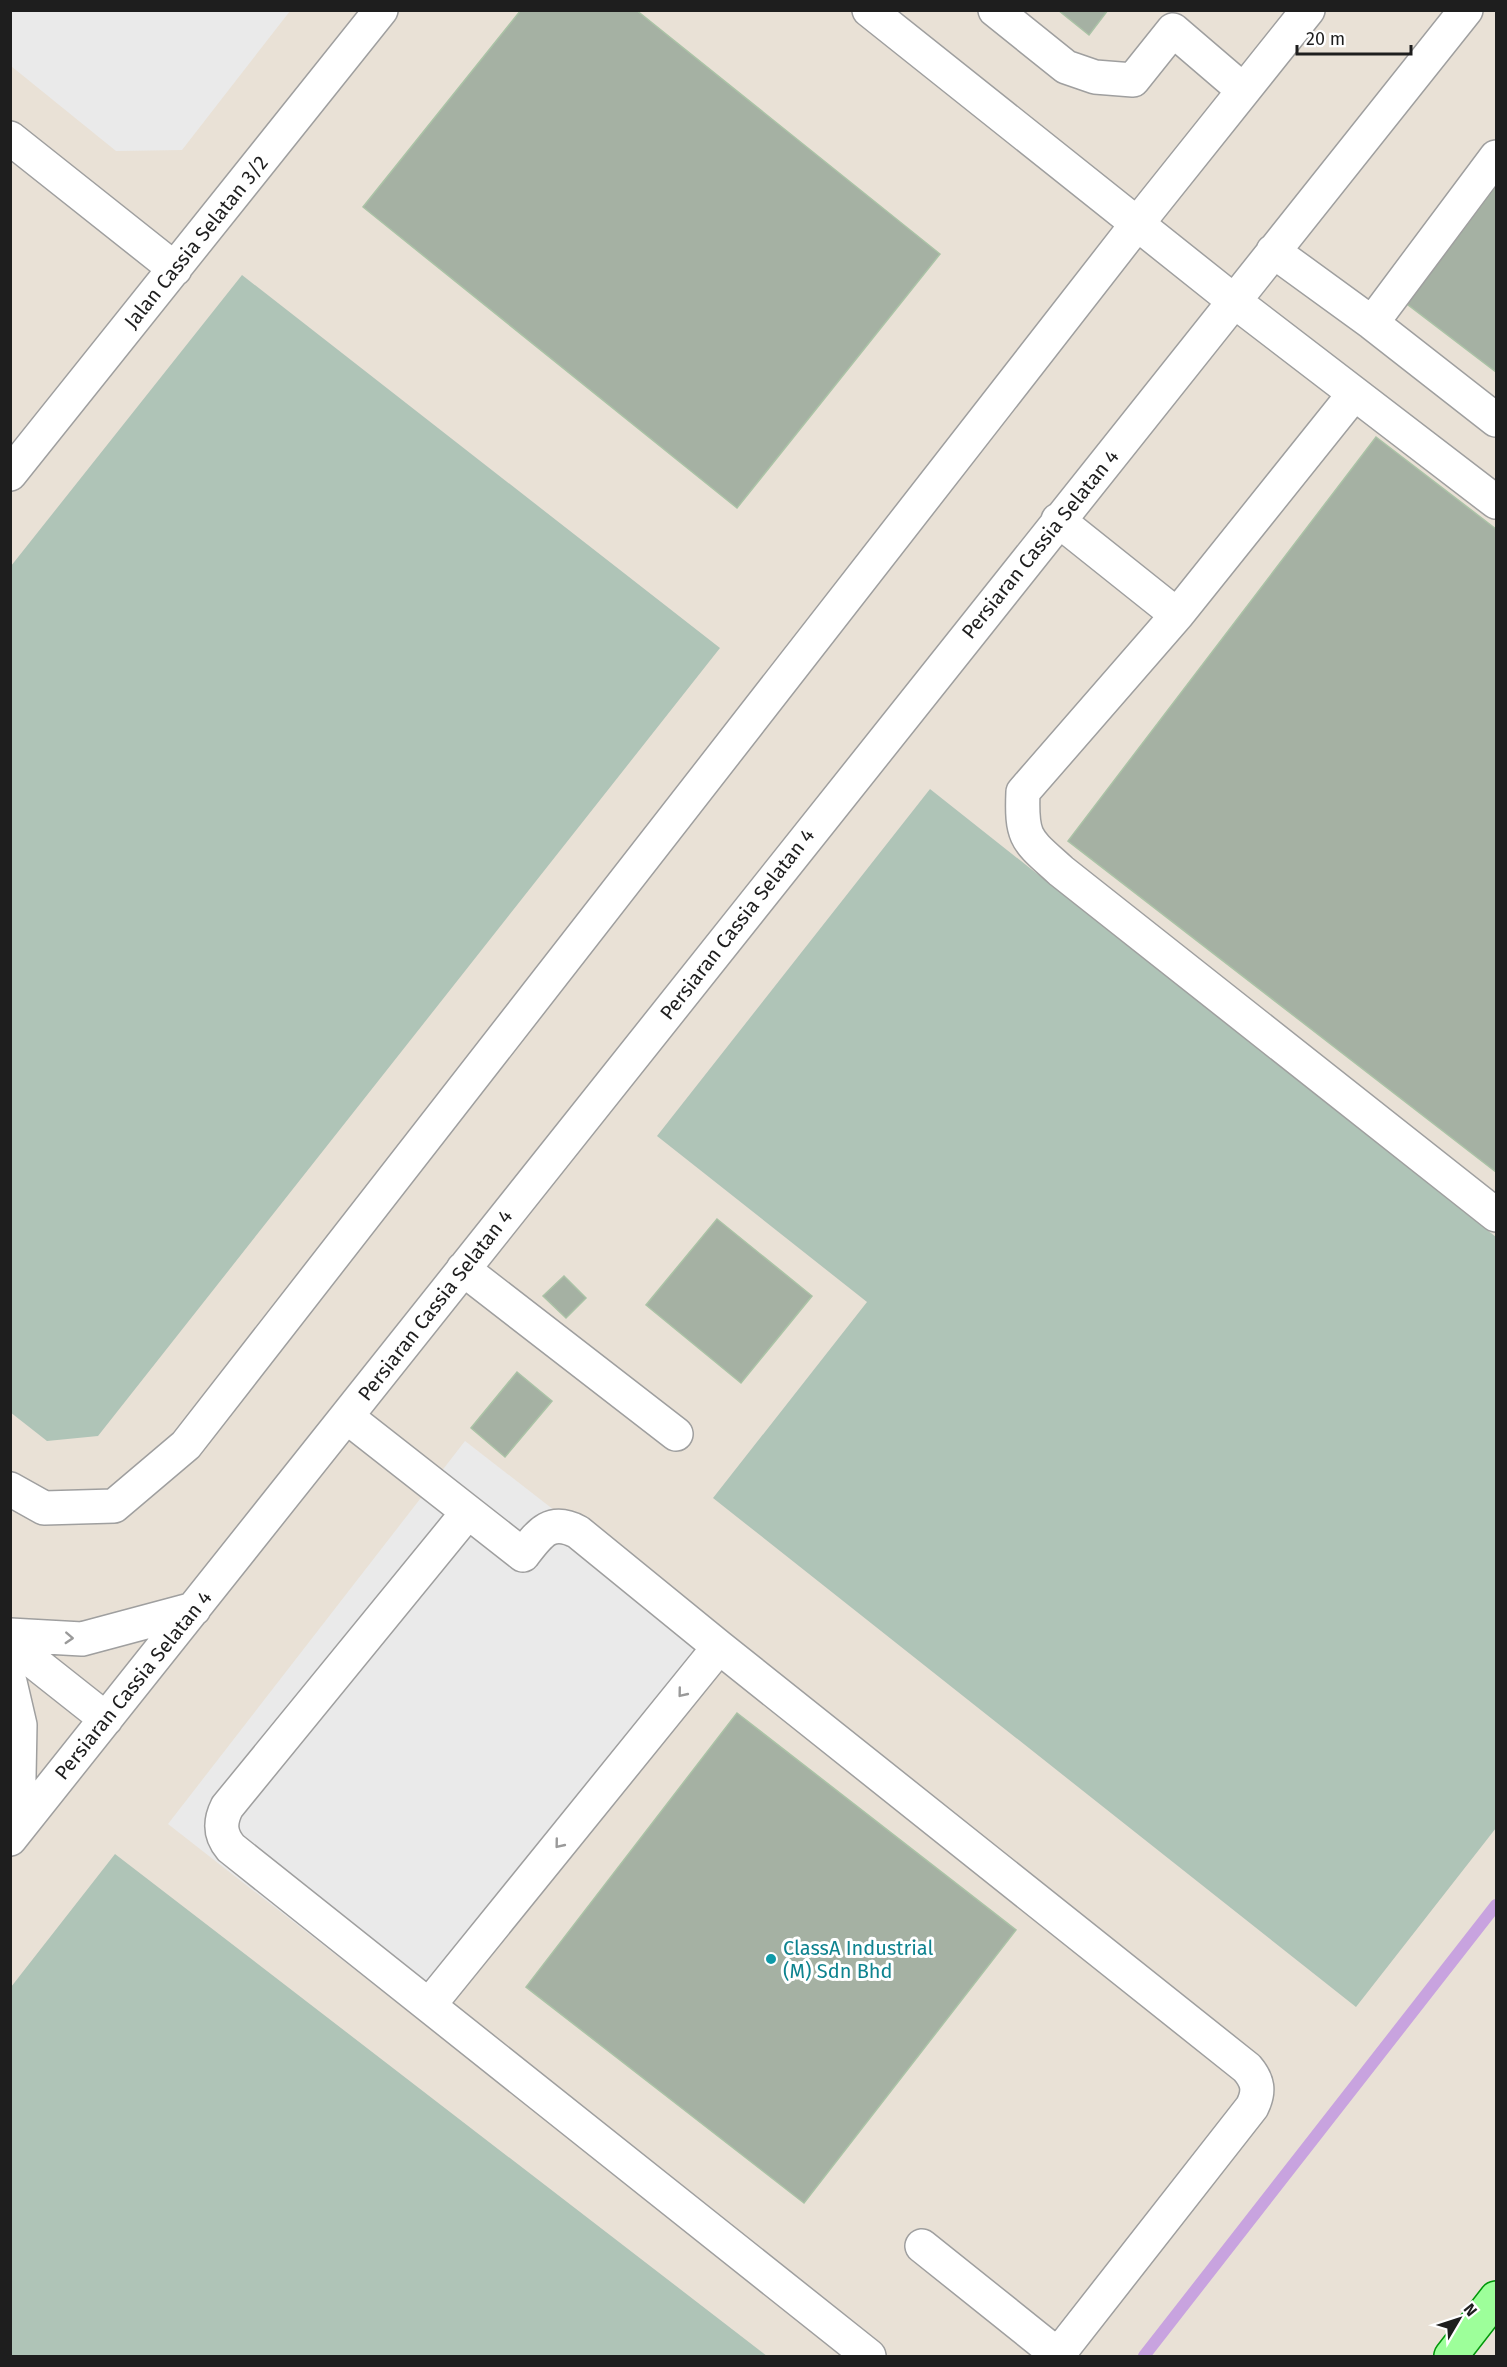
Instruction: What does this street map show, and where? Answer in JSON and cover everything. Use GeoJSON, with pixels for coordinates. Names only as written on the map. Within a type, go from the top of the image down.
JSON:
{"type":"FeatureCollection","features":[{"type":"Feature","properties":{"kind":"main road"},"geometry":{"type":"LineString","coordinates":[[1451,2356],[1497,2298]]}},
{"type":"Feature","properties":{"kind":"street","name":"Jalan Cassia Selatan 3/2"},"geometry":{"type":"LineString","coordinates":[[10,474],[381,10]]}},
{"type":"Feature","properties":{"kind":"street"},"geometry":{"type":"LineString","coordinates":[[869,10],[1234,301],[1497,502]]}},
{"type":"Feature","properties":{"kind":"street"},"geometry":{"type":"LineString","coordinates":[[995,10],[1066,67],[1095,77],[1133,80],[1173,30],[1243,90]]}},
{"type":"Feature","properties":{"kind":"street"},"geometry":{"type":"LineString","coordinates":[[10,1489],[44,1508],[114,1506],[186,1445],[1137,224],[1308,10]]}},
{"type":"Feature","properties":{"kind":"street","name":"Persiaran Cassia Selatan 4"},"geometry":{"type":"LineString","coordinates":[[14,1834],[1466,10]]}},
{"type":"Feature","properties":{"kind":"street"},"geometry":{"type":"LineString","coordinates":[[10,138],[175,269]]}},
{"type":"Feature","properties":{"kind":"street"},"geometry":{"type":"LineString","coordinates":[[1372,323],[1497,157]]}},
{"type":"Feature","properties":{"kind":"street"},"geometry":{"type":"LineString","coordinates":[[1273,251],[1372,323],[1497,420]]}},
{"type":"Feature","properties":{"kind":"street"},"geometry":{"type":"LineString","coordinates":[[1354,394],[1177,615],[1023,792],[1022,820],[1029,842],[1061,871],[1497,1215]]}},
{"type":"Feature","properties":{"kind":"street"},"geometry":{"type":"LineString","coordinates":[[1059,520],[1177,615]]}},
{"type":"Feature","properties":{"kind":"street"},"geometry":{"type":"LineString","coordinates":[[463,1269],[676,1434]]}},
{"type":"Feature","properties":{"kind":"street"},"geometry":{"type":"LineString","coordinates":[[347,1417],[523,1555],[537,1536],[546,1529],[557,1526],[568,1527],[578,1532],[1247,2068],[1254,2076],[1258,2087],[1257,2097],[1252,2107],[1058,2356],[922,2246]]}},
{"type":"Feature","properties":{"kind":"street"},"geometry":{"type":"LineString","coordinates":[[468,1512],[227,1807],[222,1817],[221,1828],[224,1839],[231,1848],[430,2004],[868,2356]]}},
{"type":"Feature","properties":{"kind":"street"},"geometry":{"type":"LineString","coordinates":[[10,1635],[82,1639],[194,1609]]}},
{"type":"Feature","properties":{"kind":"street"},"geometry":{"type":"LineString","coordinates":[[10,1643],[106,1719]]}},
{"type":"Feature","properties":{"kind":"street"},"geometry":{"type":"LineString","coordinates":[[430,2004],[719,1647]]}},
{"type":"Feature","properties":{"kind":"street"},"geometry":{"type":"LineString","coordinates":[[10,1682],[20,1725],[14,1834]]}},
{"type":"Feature","properties":{"kind":"shaded area"},"geometry":{"type":"Polygon","coordinates":[[[10,11],[290,11],[182,150],[116,151],[11,66],[10,11]]]}},
{"type":"Feature","properties":{"kind":"shaded area"},"geometry":{"type":"Polygon","coordinates":[[[11,11],[1496,11],[1496,2356],[11,2356],[11,11]]]}},
{"type":"Feature","properties":{"kind":"shaded area"},"geometry":{"type":"Polygon","coordinates":[[[242,275],[720,648],[98,1436],[47,1441],[10,1412],[11,566],[242,275]]]}},
{"type":"Feature","properties":{"kind":"shaded area"},"geometry":{"type":"Polygon","coordinates":[[[930,789],[1496,1237],[1496,1828],[1356,2007],[713,1498],[867,1302],[657,1136],[930,789]]]}},
{"type":"Feature","properties":{"kind":"shaded area"},"geometry":{"type":"Polygon","coordinates":[[[465,1441],[715,1635],[418,2019],[168,1824],[465,1441]]]}},
{"type":"Feature","properties":{"kind":"shaded area"},"geometry":{"type":"Polygon","coordinates":[[[115,1854],[767,2356],[11,2356],[11,1987],[115,1854]]]}},
{"type":"Feature","properties":{"kind":"building"},"geometry":{"type":"Polygon","coordinates":[[[521,10],[636,10],[940,254],[737,508],[363,207],[521,10]]]}},
{"type":"Feature","properties":{"kind":"building"},"geometry":{"type":"Polygon","coordinates":[[[1058,10],[1108,10],[1089,35],[1058,10]]]}},
{"type":"Feature","properties":{"kind":"building"},"geometry":{"type":"Polygon","coordinates":[[[1496,186],[1496,372],[1407,304],[1496,186]]]}},
{"type":"Feature","properties":{"kind":"building"},"geometry":{"type":"Polygon","coordinates":[[[1376,437],[1496,529],[1496,1172],[1068,841],[1376,437]]]}},
{"type":"Feature","properties":{"kind":"building"},"geometry":{"type":"Polygon","coordinates":[[[717,1219],[812,1296],[741,1383],[646,1305],[717,1219]]]}},
{"type":"Feature","properties":{"kind":"building"},"geometry":{"type":"Polygon","coordinates":[[[564,1276],[586,1298],[566,1318],[543,1296],[564,1276]]]}},
{"type":"Feature","properties":{"kind":"building"},"geometry":{"type":"Polygon","coordinates":[[[517,1372],[552,1401],[505,1457],[471,1428],[517,1372]]]}},
{"type":"Feature","properties":{"kind":"building","name":"ClassA Industrial (M) Sdn Bhd"},"geometry":{"type":"Polygon","coordinates":[[[737,1713],[1016,1930],[804,2203],[526,1987],[737,1713]]]}},
{"type":"Feature","properties":{"kind":"waterway"},"geometry":{"type":"LineString","coordinates":[[1144,2356],[1496,1905]]}},
{"type":"Feature","properties":{"kind":"place","name":"ClassA Industrial (M) Sdn Bhd"},"geometry":{"type":"Point","coordinates":[771,1959]}}]}
